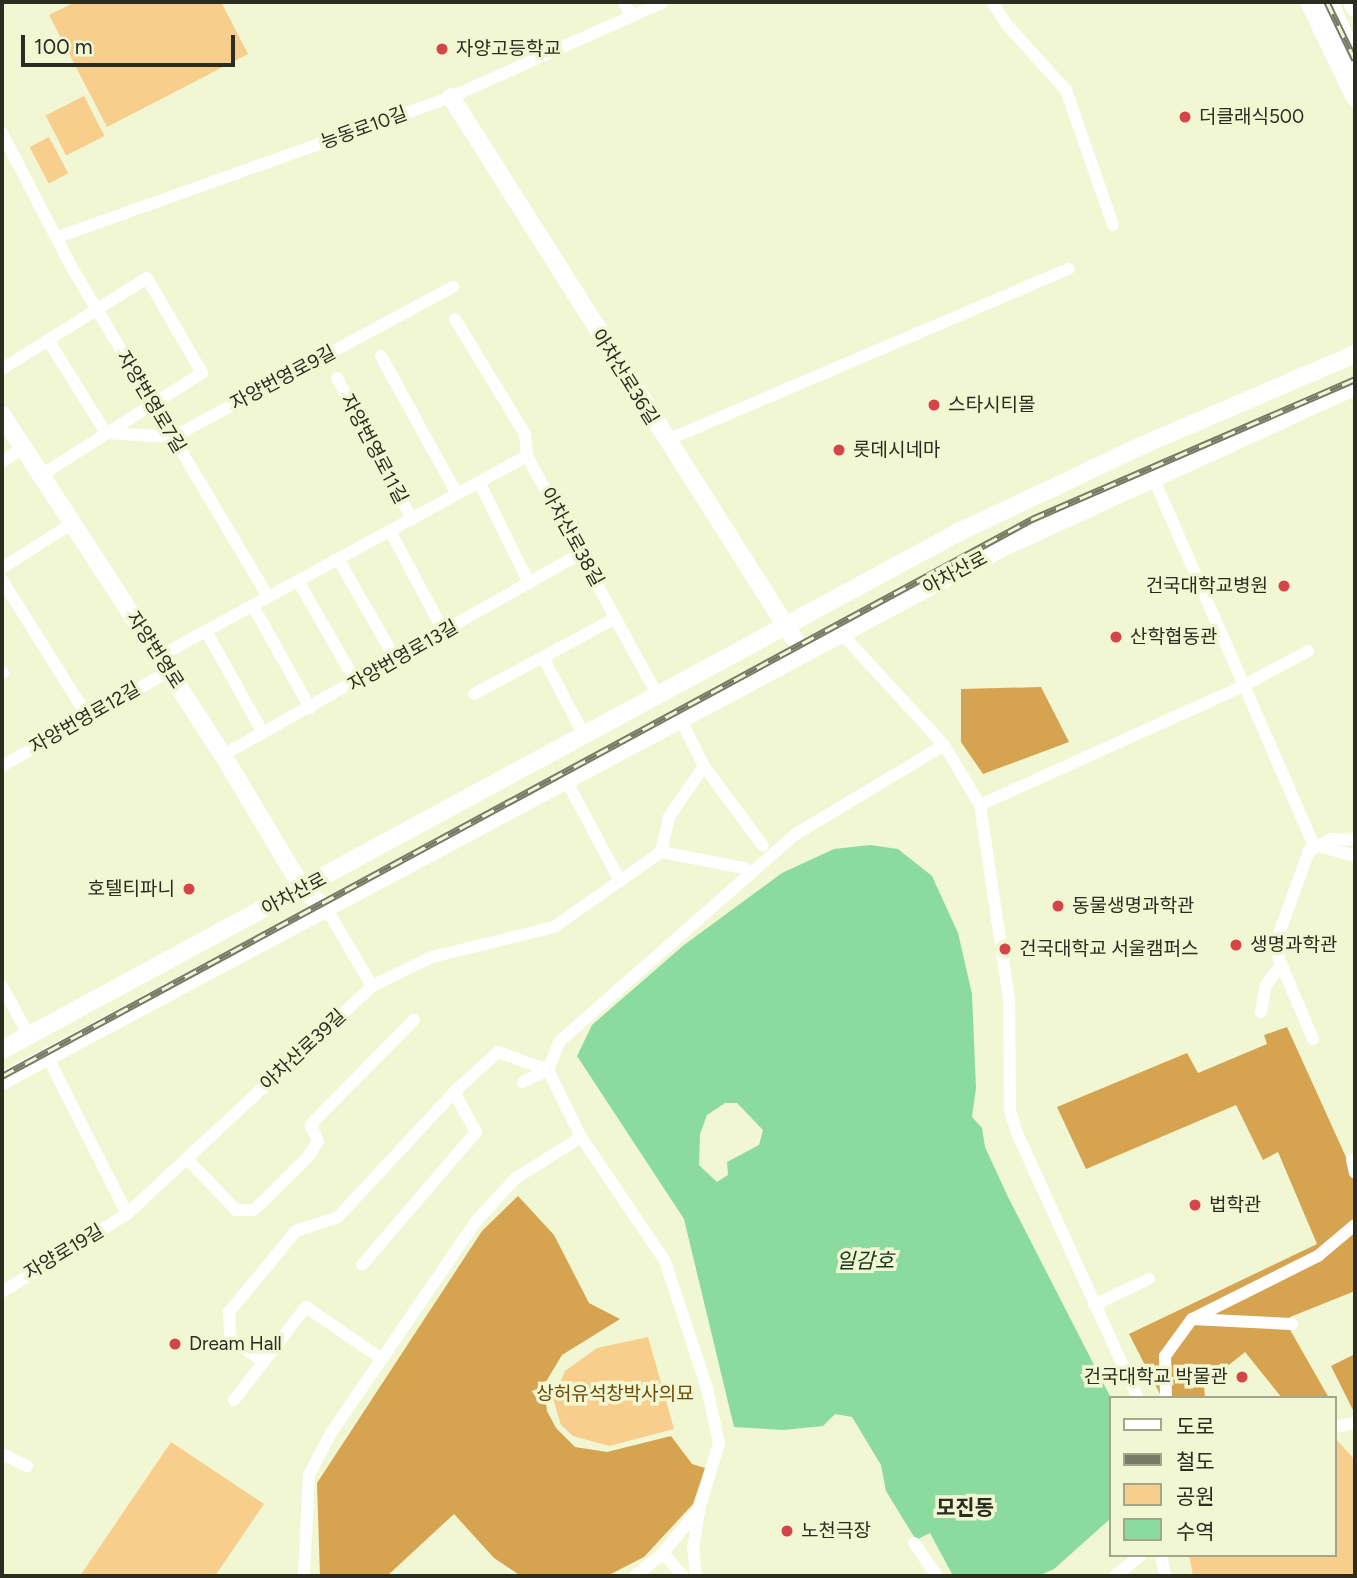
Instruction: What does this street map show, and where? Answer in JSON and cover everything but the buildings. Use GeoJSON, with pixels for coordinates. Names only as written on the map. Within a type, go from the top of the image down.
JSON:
{"type":"FeatureCollection","features":[{"type":"Feature","properties":{"kind":"highway"},"geometry":{"type":"LineString","coordinates":[[1326,2],[1350,36]]}},
{"type":"Feature","properties":{"kind":"highway"},"geometry":{"type":"LineString","coordinates":[[1336,2],[1350,36],[1355,65]]}},
{"type":"Feature","properties":{"kind":"main road"},"geometry":{"type":"LineString","coordinates":[[1309,2],[1355,98]]}},
{"type":"Feature","properties":{"kind":"main road"},"geometry":{"type":"LineString","coordinates":[[1352,2],[1355,8]]}},
{"type":"Feature","properties":{"kind":"main road","name":"아차산로36길"},"geometry":{"type":"LineString","coordinates":[[451,97],[666,441],[803,653]]}},
{"type":"Feature","properties":{"kind":"main road","name":"아차산로"},"geometry":{"type":"LineString","coordinates":[[2,1050],[303,889],[785,623],[970,527],[1355,354]]}},
{"type":"Feature","properties":{"kind":"main road","name":"아차산로"},"geometry":{"type":"LineString","coordinates":[[2,1081],[1004,547],[1355,386]]}},
{"type":"Feature","properties":{"kind":"main road","name":"자양번영로"},"geometry":{"type":"LineString","coordinates":[[2,415],[223,755],[303,889],[326,908]]}},
{"type":"Feature","properties":{"kind":"street"},"geometry":{"type":"LineString","coordinates":[[624,2],[631,16]]}},
{"type":"Feature","properties":{"kind":"street","name":"능동로10길"},"geometry":{"type":"LineString","coordinates":[[58,237],[451,97],[663,2]]}},
{"type":"Feature","properties":{"kind":"street"},"geometry":{"type":"LineString","coordinates":[[992,2],[1007,25],[1066,90],[1113,225]]}},
{"type":"Feature","properties":{"kind":"street","name":"자양번영로7길"},"geometry":{"type":"LineString","coordinates":[[3,140],[97,310],[268,597]]}},
{"type":"Feature","properties":{"kind":"street"},"geometry":{"type":"LineString","coordinates":[[666,441],[1069,269]]}},
{"type":"Feature","properties":{"kind":"street"},"geometry":{"type":"LineString","coordinates":[[2,369],[147,278],[202,373],[41,475]]}},
{"type":"Feature","properties":{"kind":"street","name":"자양번영로9길"},"geometry":{"type":"LineString","coordinates":[[173,438],[453,287]]}},
{"type":"Feature","properties":{"kind":"street"},"geometry":{"type":"LineString","coordinates":[[455,319],[525,434],[527,456]]}},
{"type":"Feature","properties":{"kind":"street"},"geometry":{"type":"LineString","coordinates":[[48,340],[106,433]]}},
{"type":"Feature","properties":{"kind":"street"},"geometry":{"type":"LineString","coordinates":[[381,356],[457,494]]}},
{"type":"Feature","properties":{"kind":"street","name":"자양번영로11길"},"geometry":{"type":"LineString","coordinates":[[337,378],[412,519]]}},
{"type":"Feature","properties":{"kind":"street"},"geometry":{"type":"LineString","coordinates":[[106,433],[173,438]]}},
{"type":"Feature","properties":{"kind":"street"},"geometry":{"type":"LineString","coordinates":[[2,462],[23,448]]}},
{"type":"Feature","properties":{"kind":"street","name":"자양번영로11길"},"geometry":{"type":"LineString","coordinates":[[164,663],[206,631],[527,456]]}},
{"type":"Feature","properties":{"kind":"street","name":"아차산로38길"},"geometry":{"type":"LineString","coordinates":[[527,456],[657,694]]}},
{"type":"Feature","properties":{"kind":"street"},"geometry":{"type":"LineString","coordinates":[[1153,477],[1314,846]]}},
{"type":"Feature","properties":{"kind":"street"},"geometry":{"type":"LineString","coordinates":[[479,482],[529,583]]}},
{"type":"Feature","properties":{"kind":"street"},"geometry":{"type":"LineString","coordinates":[[2,568],[73,523]]}},
{"type":"Feature","properties":{"kind":"street","name":"자양번영로11길"},"geometry":{"type":"LineString","coordinates":[[390,531],[444,632]]}},
{"type":"Feature","properties":{"kind":"street","name":"자양번영로13길"},"geometry":{"type":"LineString","coordinates":[[223,755],[396,660],[581,553]]}},
{"type":"Feature","properties":{"kind":"street"},"geometry":{"type":"LineString","coordinates":[[338,559],[396,660]]}},
{"type":"Feature","properties":{"kind":"street"},"geometry":{"type":"LineString","coordinates":[[2,580],[88,716]]}},
{"type":"Feature","properties":{"kind":"street"},"geometry":{"type":"LineString","coordinates":[[298,581],[356,682]]}},
{"type":"Feature","properties":{"kind":"street"},"geometry":{"type":"LineString","coordinates":[[253,606],[310,708]]}},
{"type":"Feature","properties":{"kind":"street"},"geometry":{"type":"LineString","coordinates":[[474,694],[615,618]]}},
{"type":"Feature","properties":{"kind":"street"},"geometry":{"type":"LineString","coordinates":[[206,631],[263,733]]}},
{"type":"Feature","properties":{"kind":"street"},"geometry":{"type":"LineString","coordinates":[[841,633],[944,745],[980,804],[1009,999],[1010,1110],[1017,1133],[1137,1396]]}},
{"type":"Feature","properties":{"kind":"street"},"geometry":{"type":"LineString","coordinates":[[980,804],[1243,686],[1308,651]]}},
{"type":"Feature","properties":{"kind":"street"},"geometry":{"type":"LineString","coordinates":[[543,657],[584,735]]}},
{"type":"Feature","properties":{"kind":"street","name":"자양번영로12길"},"geometry":{"type":"LineString","coordinates":[[2,766],[88,716],[164,663]]}},
{"type":"Feature","properties":{"kind":"street"},"geometry":{"type":"LineString","coordinates":[[681,720],[704,766],[763,846]]}},
{"type":"Feature","properties":{"kind":"street"},"geometry":{"type":"LineString","coordinates":[[523,1082],[548,1070],[560,1041],[796,834],[944,745]]}},
{"type":"Feature","properties":{"kind":"street"},"geometry":{"type":"LineString","coordinates":[[704,766],[669,817],[661,852],[744,868]]}},
{"type":"Feature","properties":{"kind":"street"},"geometry":{"type":"LineString","coordinates":[[566,780],[620,881]]}},
{"type":"Feature","properties":{"kind":"street"},"geometry":{"type":"LineString","coordinates":[[1312,1040],[1282,964],[1277,939],[1301,866],[1314,846],[1331,839],[1355,840]]}},
{"type":"Feature","properties":{"kind":"street"},"geometry":{"type":"LineString","coordinates":[[1314,846],[1355,856]]}},
{"type":"Feature","properties":{"kind":"street","name":"아차산로39길"},"geometry":{"type":"LineString","coordinates":[[127,1214],[372,986],[432,957],[554,927],[661,852]]}},
{"type":"Feature","properties":{"kind":"street","name":"아차산로"},"geometry":{"type":"LineString","coordinates":[[326,908],[372,986]]}},
{"type":"Feature","properties":{"kind":"street"},"geometry":{"type":"LineString","coordinates":[[1261,1012],[1266,985],[1282,964]]}},
{"type":"Feature","properties":{"kind":"street"},"geometry":{"type":"LineString","coordinates":[[2,986],[29,1036]]}},
{"type":"Feature","properties":{"kind":"street"},"geometry":{"type":"LineString","coordinates":[[187,1158],[236,1210],[254,1210],[308,1157],[318,1141],[311,1126],[314,1120],[414,1020]]}},
{"type":"Feature","properties":{"kind":"street"},"geometry":{"type":"LineString","coordinates":[[264,1362],[230,1338],[229,1312],[296,1231],[338,1217],[454,1092],[498,1052],[548,1070],[581,1137],[665,1261],[707,1388],[719,1443],[699,1510],[693,1549],[696,1576]]}},
{"type":"Feature","properties":{"kind":"street"},"geometry":{"type":"LineString","coordinates":[[47,1056],[127,1214]]}},
{"type":"Feature","properties":{"kind":"street"},"geometry":{"type":"LineString","coordinates":[[362,1265],[476,1132],[454,1092]]}},
{"type":"Feature","properties":{"kind":"street"},"geometry":{"type":"LineString","coordinates":[[304,1576],[309,1475],[331,1433],[476,1221],[516,1178],[581,1137]]}},
{"type":"Feature","properties":{"kind":"street","name":"자양로19길"},"geometry":{"type":"LineString","coordinates":[[2,1292],[127,1214]]}},
{"type":"Feature","properties":{"kind":"street"},"geometry":{"type":"LineString","coordinates":[[1166,1396],[1165,1356],[1192,1320],[1318,1256],[1355,1225]]}},
{"type":"Feature","properties":{"kind":"street"},"geometry":{"type":"LineString","coordinates":[[1094,1304],[1149,1279]]}},
{"type":"Feature","properties":{"kind":"street"},"geometry":{"type":"LineString","coordinates":[[2,1283],[18,1280]]}},
{"type":"Feature","properties":{"kind":"street"},"geometry":{"type":"LineString","coordinates":[[234,1400],[306,1307],[382,1359]]}},
{"type":"Feature","properties":{"kind":"street"},"geometry":{"type":"LineString","coordinates":[[1192,1320],[1292,1324]]}},
{"type":"Feature","properties":{"kind":"street"},"geometry":{"type":"LineString","coordinates":[[1345,1424],[1355,1434]]}},
{"type":"Feature","properties":{"kind":"street"},"geometry":{"type":"LineString","coordinates":[[2,1454],[27,1466]]}},
{"type":"Feature","properties":{"kind":"street"},"geometry":{"type":"LineString","coordinates":[[635,1576],[663,1553],[699,1510]]}},
{"type":"Feature","properties":{"kind":"street"},"geometry":{"type":"LineString","coordinates":[[914,1543],[937,1576]]}},
{"type":"Feature","properties":{"kind":"street"},"geometry":{"type":"LineString","coordinates":[[663,1553],[683,1576]]}},
{"type":"Feature","properties":{"kind":"street"},"geometry":{"type":"LineString","coordinates":[[1115,1576],[1138,1557]]}},
{"type":"Feature","properties":{"kind":"street"},"geometry":{"type":"LineString","coordinates":[[1161,1557],[1164,1576]]}},
{"type":"Feature","properties":{"kind":"green space"},"geometry":{"type":"Polygon","coordinates":[[[75,2],[221,2],[248,54],[107,127],[49,15],[75,2]]]}},
{"type":"Feature","properties":{"kind":"green space"},"geometry":{"type":"Polygon","coordinates":[[[84,96],[104,136],[66,156],[46,116],[84,96]]]}},
{"type":"Feature","properties":{"kind":"green space"},"geometry":{"type":"Polygon","coordinates":[[[49,137],[68,173],[49,184],[30,147],[49,137]]]}},
{"type":"Feature","properties":{"kind":"green space","name":"상허유석창박사의묘"},"geometry":{"type":"Polygon","coordinates":[[[648,1337],[674,1429],[609,1446],[573,1436],[561,1425],[553,1399],[565,1371],[597,1348],[648,1337]]]}},
{"type":"Feature","properties":{"kind":"green space"},"geometry":{"type":"Polygon","coordinates":[[[1336,1439],[1355,1460],[1355,1576],[1193,1576],[1189,1557],[1336,1557],[1336,1439]]]}},
{"type":"Feature","properties":{"kind":"green space"},"geometry":{"type":"Polygon","coordinates":[[[171,1442],[264,1504],[215,1576],[80,1576],[171,1442]]]}},
{"type":"Feature","properties":{"kind":"shaded area"},"geometry":{"type":"Polygon","coordinates":[[[1041,687],[1069,742],[983,774],[961,742],[961,689],[1041,687]]]}},
{"type":"Feature","properties":{"kind":"shaded area"},"geometry":{"type":"Polygon","coordinates":[[[1287,1027],[1355,1177],[1355,1291],[1290,1317],[1289,1328],[1328,1396],[1280,1396],[1245,1352],[1204,1385],[1205,1396],[1161,1396],[1129,1334],[1317,1244],[1278,1152],[1263,1160],[1236,1105],[1086,1169],[1057,1107],[1187,1053],[1198,1073],[1267,1044],[1264,1035],[1287,1027]]]}},
{"type":"Feature","properties":{"kind":"shaded area"},"geometry":{"type":"Polygon","coordinates":[[[518,1196],[554,1235],[589,1303],[620,1319],[562,1355],[544,1385],[547,1411],[556,1428],[575,1447],[607,1452],[671,1436],[692,1464],[705,1468],[693,1504],[644,1557],[607,1576],[521,1576],[494,1558],[454,1514],[387,1576],[320,1576],[317,1483],[482,1231],[518,1196]]]}},
{"type":"Feature","properties":{"kind":"shaded area"},"geometry":{"type":"Polygon","coordinates":[[[1355,1354],[1355,1414],[1331,1366],[1355,1354]]]}},
{"type":"Feature","properties":{"kind":"water","name":"일감호"},"geometry":{"type":"Polygon","coordinates":[[[870,845],[898,849],[932,876],[958,933],[972,994],[976,1088],[972,1117],[982,1128],[985,1147],[1008,1197],[1110,1396],[1108,1521],[1054,1569],[1038,1576],[953,1576],[930,1533],[916,1540],[886,1491],[881,1465],[852,1417],[835,1414],[823,1426],[783,1430],[734,1427],[684,1219],[577,1056],[592,1025],[684,945],[782,873],[834,849],[870,845]],[[725,1103],[707,1115],[700,1134],[699,1165],[717,1182],[728,1175],[727,1162],[759,1145],[763,1130],[737,1103],[725,1103]]]}},
{"type":"Feature","properties":{"kind":"railway"},"geometry":{"type":"LineString","coordinates":[[1327,2],[1355,60]]}},
{"type":"Feature","properties":{"kind":"railway"},"geometry":{"type":"LineString","coordinates":[[2,1076],[1032,519],[1355,379]]}},
{"type":"Feature","properties":{"kind":"place","name":"자양고등학교"},"geometry":{"type":"Point","coordinates":[442,49]}},
{"type":"Feature","properties":{"kind":"place","name":"더클래식500"},"geometry":{"type":"Point","coordinates":[1185,117]}},
{"type":"Feature","properties":{"kind":"place","name":"스타시티몰"},"geometry":{"type":"Point","coordinates":[934,405]}},
{"type":"Feature","properties":{"kind":"place","name":"롯데시네마"},"geometry":{"type":"Point","coordinates":[839,450]}},
{"type":"Feature","properties":{"kind":"place","name":"건국대학교병원"},"geometry":{"type":"Point","coordinates":[1284,586]}},
{"type":"Feature","properties":{"kind":"place","name":"산학협동관"},"geometry":{"type":"Point","coordinates":[1116,637]}},
{"type":"Feature","properties":{"kind":"place","name":"호텔티파니"},"geometry":{"type":"Point","coordinates":[189,889]}},
{"type":"Feature","properties":{"kind":"place","name":"동물생명과학관"},"geometry":{"type":"Point","coordinates":[1058,906]}},
{"type":"Feature","properties":{"kind":"place","name":"생명과학관"},"geometry":{"type":"Point","coordinates":[1236,945]}},
{"type":"Feature","properties":{"kind":"place","name":"건국대학교 서울캠퍼스"},"geometry":{"type":"Point","coordinates":[1005,949]}},
{"type":"Feature","properties":{"kind":"place","name":"법학관"},"geometry":{"type":"Point","coordinates":[1195,1205]}},
{"type":"Feature","properties":{"kind":"place","name":"Dream Hall"},"geometry":{"type":"Point","coordinates":[175,1344]}},
{"type":"Feature","properties":{"kind":"place","name":"건국대학교 박물관"},"geometry":{"type":"Point","coordinates":[1242,1377]}},
{"type":"Feature","properties":{"kind":"place","name":"노천극장"},"geometry":{"type":"Point","coordinates":[787,1531]}},
{"type":"Feature","properties":{"kind":"district","name":"모진동"},"geometry":{"type":"Point","coordinates":[965,1508]}}]}
